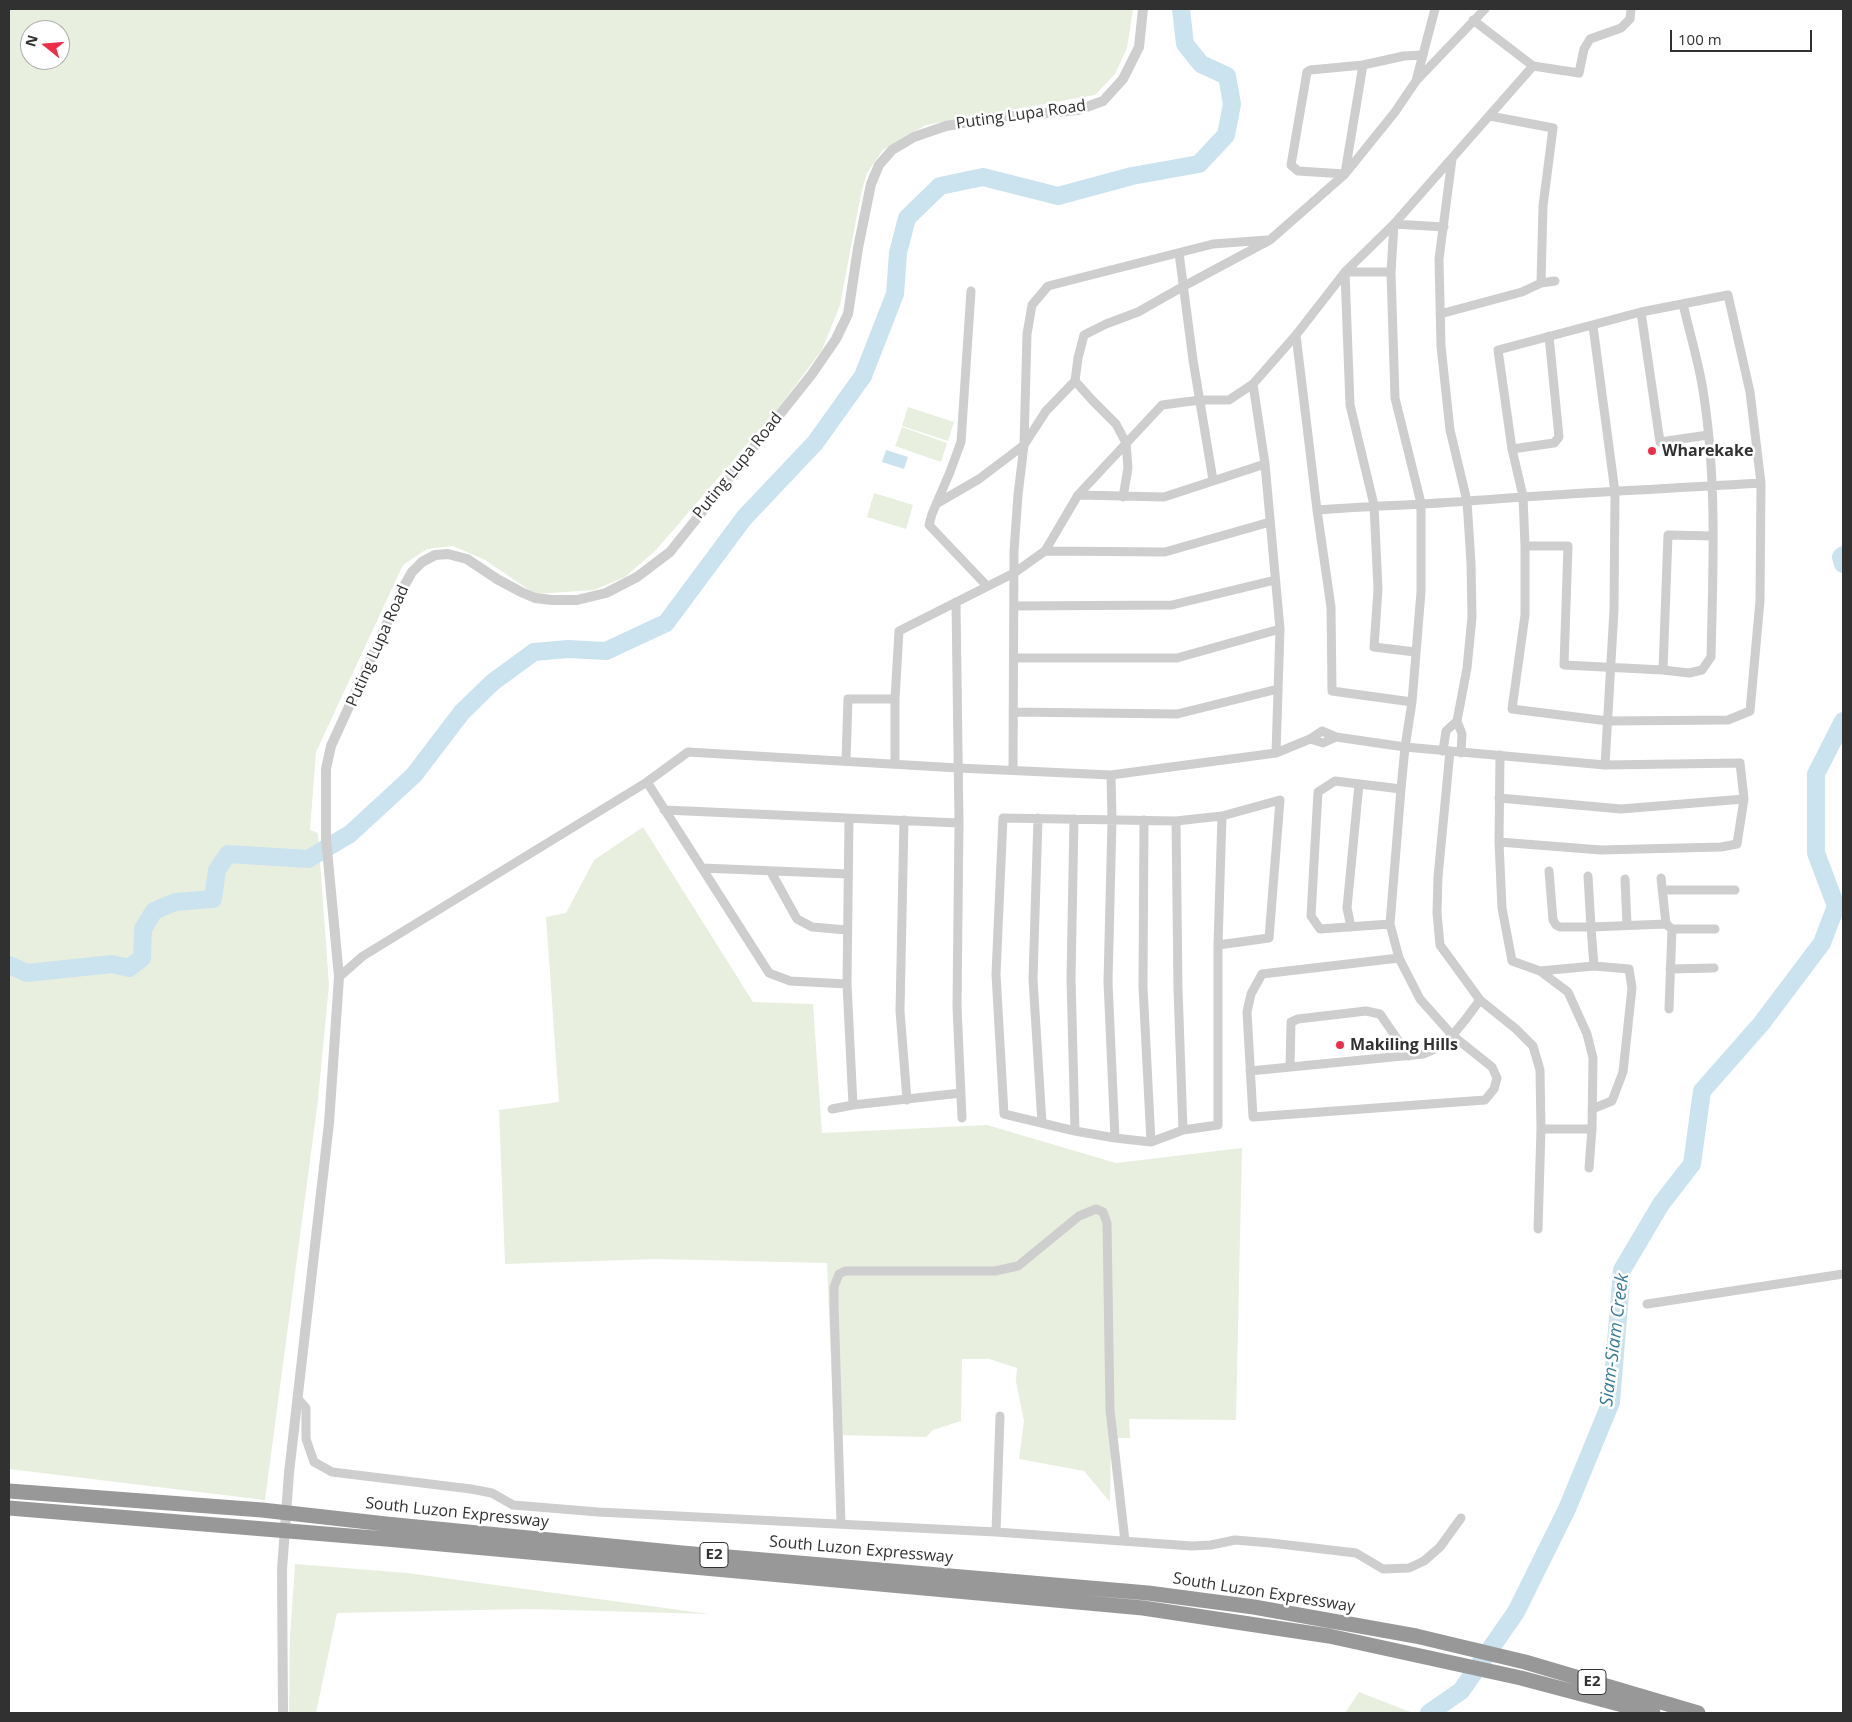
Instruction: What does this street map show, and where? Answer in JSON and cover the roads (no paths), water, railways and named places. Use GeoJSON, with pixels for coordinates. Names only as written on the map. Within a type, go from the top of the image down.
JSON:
{"type":"FeatureCollection","features":[{"type":"Feature","properties":{"kind":"highway","name":"South Luzon Expressway"},"geometry":{"type":"LineString","coordinates":[[9,1491],[262,1510],[682,1553],[1148,1593],[1271,1610],[1416,1636],[1526,1662],[1698,1713]]}},
{"type":"Feature","properties":{"kind":"highway","name":"South Luzon Expressway"},"geometry":{"type":"LineString","coordinates":[[9,1508],[386,1539],[1143,1608],[1329,1636],[1521,1678],[1654,1713]]}},
{"type":"Feature","properties":{"kind":"street","name":"Puting Lupa Road"},"geometry":{"type":"LineString","coordinates":[[283,1713],[282,1570],[289,1473],[329,1123],[339,977],[326,838],[326,769],[331,746],[404,586],[412,572],[422,562],[435,555],[448,554],[467,559],[505,584],[535,598],[577,600],[606,593],[637,577],[670,552],[812,374],[836,339],[848,314],[858,248],[871,184],[879,165],[892,150],[914,137],[946,126],[991,118],[1078,110],[1103,101],[1123,80],[1139,47],[1143,9]]}},
{"type":"Feature","properties":{"kind":"street"},"geometry":{"type":"LineString","coordinates":[[1416,81],[1435,9]]}},
{"type":"Feature","properties":{"kind":"street"},"geometry":{"type":"LineString","coordinates":[[936,504],[979,479],[1024,445],[1046,411],[1076,381],[1078,358],[1084,335],[1138,312],[1270,240],[1345,174],[1395,112],[1416,81],[1485,9]]}},
{"type":"Feature","properties":{"kind":"street"},"geometry":{"type":"LineString","coordinates":[[1473,20],[1533,66],[1579,73],[1584,50],[1590,38],[1621,28],[1630,19],[1631,9]]}},
{"type":"Feature","properties":{"kind":"street"},"geometry":{"type":"LineString","coordinates":[[1345,174],[1298,171],[1292,168],[1306,72],[1363,65],[1404,56],[1423,55]]}},
{"type":"Feature","properties":{"kind":"street"},"geometry":{"type":"LineString","coordinates":[[1345,174],[1363,65]]}},
{"type":"Feature","properties":{"kind":"street"},"geometry":{"type":"LineString","coordinates":[[895,764],[895,700],[899,631],[1014,573],[1044,551],[1078,495],[1162,406],[1200,400],[1229,400],[1252,384],[1296,335],[1345,272],[1394,224],[1533,66]]}},
{"type":"Feature","properties":{"kind":"street"},"geometry":{"type":"LineString","coordinates":[[1490,116],[1553,128],[1543,206],[1541,283]]}},
{"type":"Feature","properties":{"kind":"street"},"geometry":{"type":"LineString","coordinates":[[1452,159],[1439,259],[1441,346],[1450,430],[1467,501],[1471,563],[1472,617],[1467,668],[1457,721],[1462,734],[1461,752]]}},
{"type":"Feature","properties":{"kind":"street"},"geometry":{"type":"LineString","coordinates":[[1394,224],[1444,227]]}},
{"type":"Feature","properties":{"kind":"street"},"geometry":{"type":"LineString","coordinates":[[1394,224],[1391,272],[1395,398],[1421,503],[1421,592],[1412,702],[1400,789],[1390,924],[1399,958],[1420,999],[1452,1035],[1492,1067],[1497,1078],[1494,1089],[1485,1100],[1253,1117],[1247,1012],[1251,994],[1262,974],[1399,958]]}},
{"type":"Feature","properties":{"kind":"street"},"geometry":{"type":"LineString","coordinates":[[1013,770],[1014,573],[1018,495],[1024,445],[1027,334],[1032,305],[1048,286],[1213,244],[1270,240]]}},
{"type":"Feature","properties":{"kind":"street"},"geometry":{"type":"LineString","coordinates":[[1179,252],[1213,480]]}},
{"type":"Feature","properties":{"kind":"street"},"geometry":{"type":"LineString","coordinates":[[1345,272],[1391,272]]}},
{"type":"Feature","properties":{"kind":"street"},"geometry":{"type":"LineString","coordinates":[[1345,272],[1350,405],[1374,505],[1378,589],[1374,647],[1415,652]]}},
{"type":"Feature","properties":{"kind":"street"},"geometry":{"type":"LineString","coordinates":[[1440,314],[1522,292],[1541,283],[1555,281]]}},
{"type":"Feature","properties":{"kind":"street"},"geometry":{"type":"LineString","coordinates":[[971,291],[961,442],[936,504],[930,525],[987,586]]}},
{"type":"Feature","properties":{"kind":"street"},"geometry":{"type":"LineString","coordinates":[[1728,295],[1750,392],[1761,483],[1760,601],[1750,711],[1728,720],[1608,721],[1512,710],[1525,615],[1525,546],[1523,496],[1512,449],[1498,350],[1594,326],[1640,312],[1683,304],[1728,295]]}},
{"type":"Feature","properties":{"kind":"street"},"geometry":{"type":"LineString","coordinates":[[1525,546],[1568,546],[1564,665],[1689,673],[1702,670],[1712,657],[1713,536],[1708,436],[1704,396],[1683,304]]}},
{"type":"Feature","properties":{"kind":"street"},"geometry":{"type":"LineString","coordinates":[[1640,312],[1660,442],[1708,436]]}},
{"type":"Feature","properties":{"kind":"street"},"geometry":{"type":"LineString","coordinates":[[1594,326],[1615,492],[1614,610],[1605,765]]}},
{"type":"Feature","properties":{"kind":"street"},"geometry":{"type":"LineString","coordinates":[[1296,335],[1317,510],[1331,607],[1332,691],[1412,702]]}},
{"type":"Feature","properties":{"kind":"street"},"geometry":{"type":"LineString","coordinates":[[1512,449],[1554,443],[1559,437],[1549,336]]}},
{"type":"Feature","properties":{"kind":"street"},"geometry":{"type":"LineString","coordinates":[[1076,381],[1116,424],[1126,443],[1128,468],[1123,496]]}},
{"type":"Feature","properties":{"kind":"street"},"geometry":{"type":"LineString","coordinates":[[1252,384],[1265,464],[1280,629],[1276,753]]}},
{"type":"Feature","properties":{"kind":"street"},"geometry":{"type":"LineString","coordinates":[[1078,495],[1164,497],[1265,464]]}},
{"type":"Feature","properties":{"kind":"street"},"geometry":{"type":"LineString","coordinates":[[1317,510],[1374,505],[1761,483]]}},
{"type":"Feature","properties":{"kind":"street"},"geometry":{"type":"LineString","coordinates":[[1044,551],[1165,552],[1270,522]]}},
{"type":"Feature","properties":{"kind":"street"},"geometry":{"type":"LineString","coordinates":[[1662,670],[1668,536],[1713,536]]}},
{"type":"Feature","properties":{"kind":"street"},"geometry":{"type":"LineString","coordinates":[[1014,606],[1172,605],[1276,580]]}},
{"type":"Feature","properties":{"kind":"street"},"geometry":{"type":"LineString","coordinates":[[956,602],[959,823],[957,1007],[962,1118]]}},
{"type":"Feature","properties":{"kind":"street"},"geometry":{"type":"LineString","coordinates":[[1014,658],[1177,658],[1280,629]]}},
{"type":"Feature","properties":{"kind":"street"},"geometry":{"type":"LineString","coordinates":[[1013,712],[1177,714],[1278,689]]}},
{"type":"Feature","properties":{"kind":"street"},"geometry":{"type":"LineString","coordinates":[[846,762],[848,699],[895,700]]}},
{"type":"Feature","properties":{"kind":"street"},"geometry":{"type":"LineString","coordinates":[[1457,721],[1446,731],[1447,751],[1438,877],[1437,913],[1440,945],[1480,1000],[1516,1029],[1533,1046],[1540,1070],[1541,1129],[1538,1229]]}},
{"type":"Feature","properties":{"kind":"street"},"geometry":{"type":"LineString","coordinates":[[339,977],[364,956],[647,782],[688,752],[1111,775],[1276,753],[1310,739],[1322,731],[1336,737],[1405,747],[1605,765],[1740,763],[1744,799],[1737,844],[1721,847],[1601,850],[1499,842]]}},
{"type":"Feature","properties":{"kind":"street"},"geometry":{"type":"LineString","coordinates":[[1500,755],[1499,842],[1502,908],[1512,961],[1540,971],[1568,992],[1587,1034],[1593,1058],[1592,1129],[1589,1168]]}},
{"type":"Feature","properties":{"kind":"street"},"geometry":{"type":"LineString","coordinates":[[1111,775],[1112,820],[1108,982],[1115,1138]]}},
{"type":"Feature","properties":{"kind":"street"},"geometry":{"type":"LineString","coordinates":[[1390,924],[1320,929],[1310,916],[1318,792],[1335,781],[1400,789]]}},
{"type":"Feature","properties":{"kind":"street"},"geometry":{"type":"LineString","coordinates":[[647,782],[768,973],[790,981],[847,984]]}},
{"type":"Feature","properties":{"kind":"street"},"geometry":{"type":"LineString","coordinates":[[1351,926],[1347,908],[1359,784]]}},
{"type":"Feature","properties":{"kind":"street"},"geometry":{"type":"LineString","coordinates":[[1499,798],[1621,809],[1744,799]]}},
{"type":"Feature","properties":{"kind":"street"},"geometry":{"type":"LineString","coordinates":[[1218,945],[1269,938],[1280,800],[1222,816],[1176,821],[1003,818],[996,974],[1004,1114],[1075,1131],[1150,1142],[1183,1130],[1218,1125],[1218,945],[1222,816]]}},
{"type":"Feature","properties":{"kind":"street"},"geometry":{"type":"LineString","coordinates":[[664,810],[959,823]]}},
{"type":"Feature","properties":{"kind":"street"},"geometry":{"type":"LineString","coordinates":[[1038,818],[1033,979],[1042,1123]]}},
{"type":"Feature","properties":{"kind":"street"},"geometry":{"type":"LineString","coordinates":[[849,819],[847,984],[853,1105]]}},
{"type":"Feature","properties":{"kind":"street"},"geometry":{"type":"LineString","coordinates":[[1074,819],[1071,978],[1075,1131]]}},
{"type":"Feature","properties":{"kind":"street"},"geometry":{"type":"LineString","coordinates":[[904,820],[900,1011],[907,1100]]}},
{"type":"Feature","properties":{"kind":"street"},"geometry":{"type":"LineString","coordinates":[[1144,820],[1143,986],[1150,1142]]}},
{"type":"Feature","properties":{"kind":"street"},"geometry":{"type":"LineString","coordinates":[[1176,821],[1178,988],[1183,1130]]}},
{"type":"Feature","properties":{"kind":"street"},"geometry":{"type":"LineString","coordinates":[[702,868],[848,874]]}},
{"type":"Feature","properties":{"kind":"street"},"geometry":{"type":"LineString","coordinates":[[1549,870],[1553,920],[1560,927],[1627,925],[1715,929]]}},
{"type":"Feature","properties":{"kind":"street"},"geometry":{"type":"LineString","coordinates":[[771,872],[797,919],[812,927],[847,930]]}},
{"type":"Feature","properties":{"kind":"street"},"geometry":{"type":"LineString","coordinates":[[1588,876],[1594,966]]}},
{"type":"Feature","properties":{"kind":"street"},"geometry":{"type":"LineString","coordinates":[[1661,878],[1669,927],[1669,1009]]}},
{"type":"Feature","properties":{"kind":"street"},"geometry":{"type":"LineString","coordinates":[[1625,879],[1627,925]]}},
{"type":"Feature","properties":{"kind":"street"},"geometry":{"type":"LineString","coordinates":[[1662,890],[1735,890]]}},
{"type":"Feature","properties":{"kind":"street"},"geometry":{"type":"LineString","coordinates":[[1540,971],[1594,966],[1629,969],[1632,988],[1622,1072],[1612,1101],[1592,1109]]}},
{"type":"Feature","properties":{"kind":"street"},"geometry":{"type":"LineString","coordinates":[[1670,969],[1714,968]]}},
{"type":"Feature","properties":{"kind":"street"},"geometry":{"type":"LineString","coordinates":[[1250,1071],[1409,1056],[1437,1050],[1452,1035],[1480,1000]]}},
{"type":"Feature","properties":{"kind":"street"},"geometry":{"type":"LineString","coordinates":[[1290,1068],[1291,1022],[1298,1019],[1366,1011],[1380,1014],[1409,1056]]}},
{"type":"Feature","properties":{"kind":"street"},"geometry":{"type":"LineString","coordinates":[[832,1109],[961,1093]]}},
{"type":"Feature","properties":{"kind":"street"},"geometry":{"type":"LineString","coordinates":[[1541,1129],[1592,1129]]}},
{"type":"Feature","properties":{"kind":"street"},"geometry":{"type":"LineString","coordinates":[[841,1524],[834,1304],[834,1287],[839,1274],[845,1271],[995,1271],[1008,1269],[1018,1266],[1079,1216],[1096,1209],[1102,1212],[1107,1223],[1110,1410],[1125,1541]]}},
{"type":"Feature","properties":{"kind":"street"},"geometry":{"type":"LineString","coordinates":[[1647,1304],[1843,1274]]}},
{"type":"Feature","properties":{"kind":"street"},"geometry":{"type":"LineString","coordinates":[[298,1400],[306,1408],[306,1440],[314,1462],[332,1472],[471,1489],[492,1493],[513,1505],[598,1512],[996,1532],[1192,1546],[1211,1545],[1236,1540],[1356,1553],[1383,1569],[1409,1568],[1424,1561],[1440,1547],[1461,1518]]}},
{"type":"Feature","properties":{"kind":"street"},"geometry":{"type":"LineString","coordinates":[[996,1532],[1000,1416]]}},
{"type":"Feature","properties":{"kind":"water"},"geometry":{"type":"Polygon","coordinates":[[[886,450],[908,457],[904,469],[882,462],[886,450]]]}},
{"type":"Feature","properties":{"kind":"waterway"},"geometry":{"type":"LineString","coordinates":[[9,965],[27,973],[112,964],[129,968],[142,958],[143,929],[154,911],[175,902],[213,899],[217,870],[228,854],[308,859],[350,834],[414,775],[462,712],[493,682],[534,652],[568,649],[606,651],[666,623],[744,518],[815,443],[863,376],[895,294],[898,253],[907,218],[940,186],[983,177],[1058,196],[1132,176],[1199,164],[1226,135],[1232,104],[1227,76],[1201,64],[1185,44],[1181,9]]}},
{"type":"Feature","properties":{"kind":"waterway","name":"Siam-Siam Creek"},"geometry":{"type":"LineString","coordinates":[[1843,555],[1841,557],[1843,564]]}},
{"type":"Feature","properties":{"kind":"waterway","name":"Siam-Siam Creek"},"geometry":{"type":"LineString","coordinates":[[1429,1713],[1461,1691],[1516,1612],[1567,1509],[1611,1402],[1622,1270],[1661,1204],[1692,1164],[1702,1091],[1761,1024],[1822,943],[1836,906],[1816,853],[1816,774],[1843,721]]}},
{"type":"Feature","properties":{"kind":"place","name":"Wharekake"},"geometry":{"type":"Point","coordinates":[1652,451]}},
{"type":"Feature","properties":{"kind":"place","name":"Makiling Hills"},"geometry":{"type":"Point","coordinates":[1340,1045]}}]}
